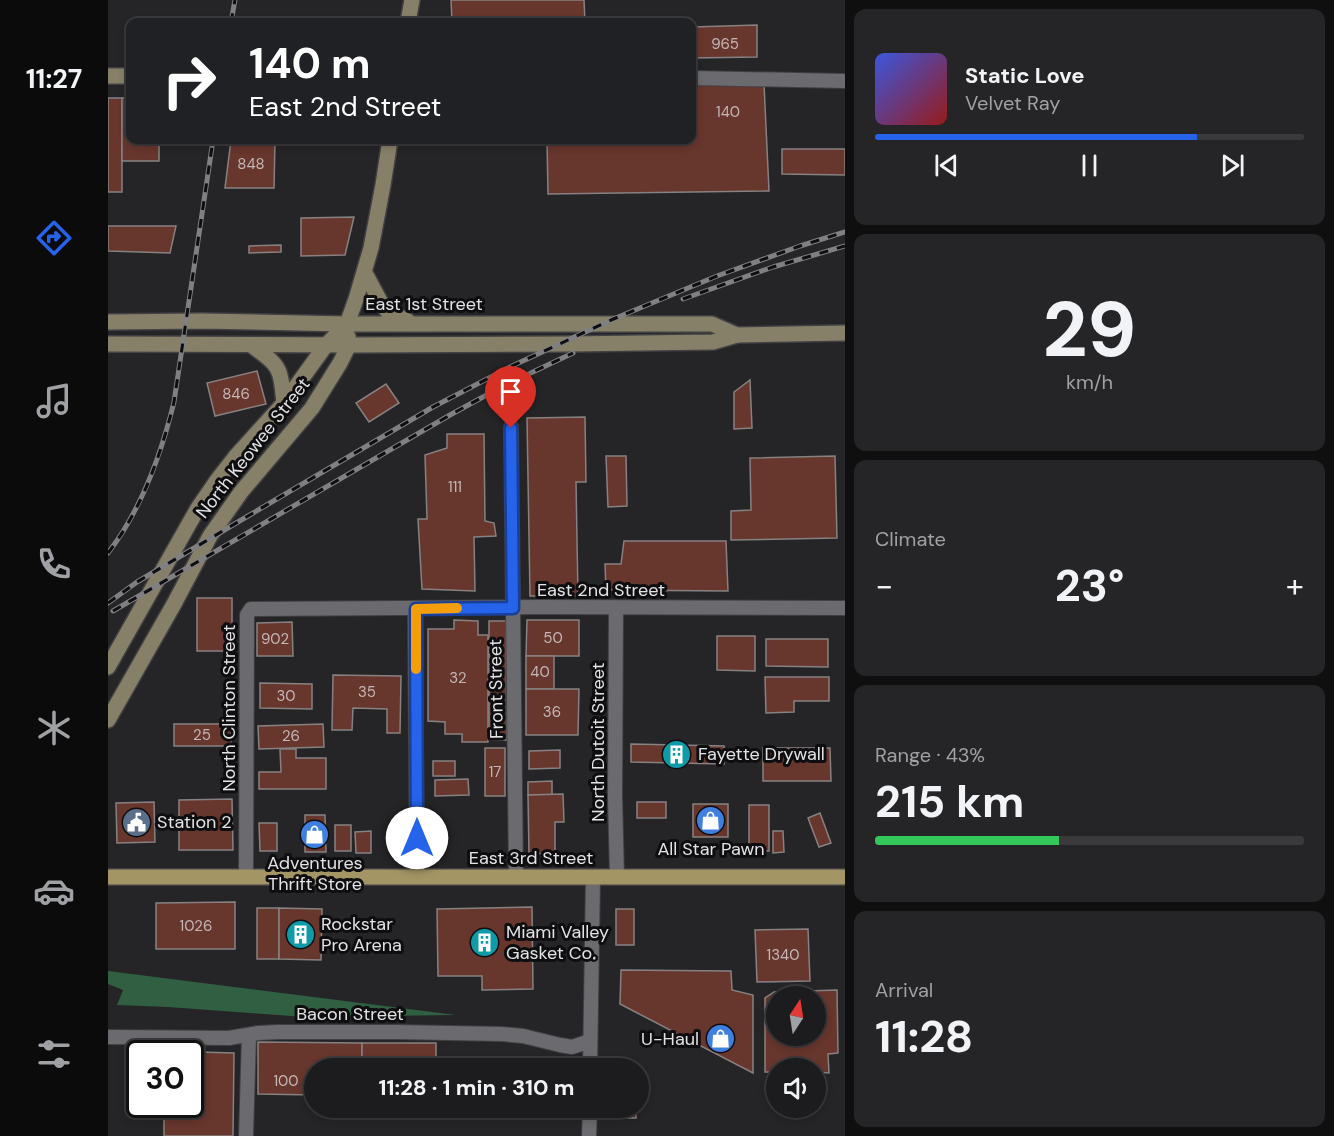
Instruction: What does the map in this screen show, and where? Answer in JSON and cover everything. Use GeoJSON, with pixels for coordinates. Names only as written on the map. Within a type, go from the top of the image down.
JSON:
{"type":"FeatureCollection","features":[{"type":"Feature","properties":{"kind":"main road"},"geometry":{"type":"LineString","coordinates":[[409,18],[411,0]]}},
{"type":"Feature","properties":{"kind":"main road"},"geometry":{"type":"LineString","coordinates":[[108,76],[126,76]]}},
{"type":"Feature","properties":{"kind":"main road","name":"North Keowee Street"},"geometry":{"type":"LineString","coordinates":[[108,720],[210,536],[241,492],[312,408],[349,345],[347,324],[365,273],[371,248],[389,144]]}},
{"type":"Feature","properties":{"kind":"main road"},"geometry":{"type":"LineString","coordinates":[[365,273],[388,312],[417,324]]}},
{"type":"Feature","properties":{"kind":"main road","name":"East 1st Street"},"geometry":{"type":"LineString","coordinates":[[108,322],[711,324],[737,335]]}},
{"type":"Feature","properties":{"kind":"main road","name":"North Keowee Street"},"geometry":{"type":"LineString","coordinates":[[108,667],[188,526],[218,479],[285,403],[326,345],[347,324]]}},
{"type":"Feature","properties":{"kind":"main road","name":"East 1st Street"},"geometry":{"type":"LineString","coordinates":[[108,344],[713,342],[737,335],[845,333]]}},
{"type":"Feature","properties":{"kind":"main road"},"geometry":{"type":"LineString","coordinates":[[251,345],[276,364],[283,379],[285,403]]}},
{"type":"Feature","properties":{"kind":"main road","name":"East 3rd Street"},"geometry":{"type":"LineString","coordinates":[[108,877],[845,877]]}},
{"type":"Feature","properties":{"kind":"street"},"geometry":{"type":"LineString","coordinates":[[696,78],[845,81]]}},
{"type":"Feature","properties":{"kind":"street","name":"Front Street"},"geometry":{"type":"LineString","coordinates":[[511,428],[516,877]]}},
{"type":"Feature","properties":{"kind":"street","name":"North Dutoit Street"},"geometry":{"type":"LineString","coordinates":[[616,608],[617,877]]}},
{"type":"Feature","properties":{"kind":"street","name":"East 2nd Street"},"geometry":{"type":"LineString","coordinates":[[249,611],[251,609],[845,608]]}},
{"type":"Feature","properties":{"kind":"street"},"geometry":{"type":"LineString","coordinates":[[416,609],[417,877]]}},
{"type":"Feature","properties":{"kind":"street","name":"North Clinton Street"},"geometry":{"type":"LineString","coordinates":[[246,877],[247,615],[249,611]]}},
{"type":"Feature","properties":{"kind":"street"},"geometry":{"type":"LineString","coordinates":[[590,1058],[592,877]]}},
{"type":"Feature","properties":{"kind":"street","name":"Bacon Street"},"geometry":{"type":"LineString","coordinates":[[108,1037],[230,1038],[279,1032],[501,1034],[523,1036],[572,1047],[590,1041]]}},
{"type":"Feature","properties":{"kind":"street"},"geometry":{"type":"LineString","coordinates":[[246,1136],[249,1035]]}},
{"type":"Feature","properties":{"kind":"street"},"geometry":{"type":"LineString","coordinates":[[590,1118],[590,1136]]}},
{"type":"Feature","properties":{"kind":"green space"},"geometry":{"type":"Polygon","coordinates":[[[108,971],[456,1015],[305,1017],[117,1005],[123,990],[108,984],[108,971]]]}},
{"type":"Feature","properties":{"kind":"building"},"geometry":{"type":"Polygon","coordinates":[[[451,0],[584,0],[585,18],[452,18],[451,0]]]}},
{"type":"Feature","properties":{"kind":"building"},"geometry":{"type":"Polygon","coordinates":[[[757,25],[757,57],[696,58],[696,27],[757,25]]]}},
{"type":"Feature","properties":{"kind":"building"},"geometry":{"type":"Polygon","coordinates":[[[696,84],[764,84],[769,191],[548,194],[547,144],[696,144],[696,84]]]}},
{"type":"Feature","properties":{"kind":"building"},"geometry":{"type":"Polygon","coordinates":[[[108,98],[122,98],[122,192],[108,192],[108,98]]]}},
{"type":"Feature","properties":{"kind":"building"},"geometry":{"type":"Polygon","coordinates":[[[122,98],[126,98],[126,144],[159,144],[159,161],[122,161],[122,98]]]}},
{"type":"Feature","properties":{"kind":"building"},"geometry":{"type":"Polygon","coordinates":[[[230,144],[275,144],[274,188],[225,188],[230,144]]]}},
{"type":"Feature","properties":{"kind":"building"},"geometry":{"type":"Polygon","coordinates":[[[782,149],[845,149],[845,175],[782,174],[782,149]]]}},
{"type":"Feature","properties":{"kind":"building"},"geometry":{"type":"Polygon","coordinates":[[[354,217],[345,255],[301,256],[301,218],[354,217]]]}},
{"type":"Feature","properties":{"kind":"building"},"geometry":{"type":"Polygon","coordinates":[[[108,226],[176,226],[170,253],[108,251],[108,226]]]}},
{"type":"Feature","properties":{"kind":"building"},"geometry":{"type":"Polygon","coordinates":[[[281,245],[281,252],[249,253],[249,246],[281,245]]]}},
{"type":"Feature","properties":{"kind":"building"},"geometry":{"type":"Polygon","coordinates":[[[257,371],[266,404],[215,416],[207,383],[257,371]]]}},
{"type":"Feature","properties":{"kind":"building"},"geometry":{"type":"Polygon","coordinates":[[[750,380],[752,428],[734,429],[734,392],[750,380]]]}},
{"type":"Feature","properties":{"kind":"building"},"geometry":{"type":"Polygon","coordinates":[[[386,384],[399,403],[369,422],[356,403],[386,384]]]}},
{"type":"Feature","properties":{"kind":"building"},"geometry":{"type":"Polygon","coordinates":[[[585,417],[586,482],[576,482],[578,596],[530,596],[527,418],[585,417]]]}},
{"type":"Feature","properties":{"kind":"building"},"geometry":{"type":"Polygon","coordinates":[[[447,434],[484,434],[485,521],[494,523],[496,536],[474,537],[475,591],[422,589],[418,519],[427,519],[425,455],[447,448],[447,434]]]}},
{"type":"Feature","properties":{"kind":"building"},"geometry":{"type":"Polygon","coordinates":[[[606,456],[626,456],[627,506],[608,507],[606,456]]]}},
{"type":"Feature","properties":{"kind":"building"},"geometry":{"type":"Polygon","coordinates":[[[835,456],[837,538],[731,540],[731,511],[751,510],[750,458],[835,456]]]}},
{"type":"Feature","properties":{"kind":"building"},"geometry":{"type":"Polygon","coordinates":[[[624,541],[726,541],[728,591],[606,590],[605,564],[621,564],[624,541]]]}},
{"type":"Feature","properties":{"kind":"building"},"geometry":{"type":"Polygon","coordinates":[[[197,598],[232,598],[232,651],[197,651],[197,598]]]}},
{"type":"Feature","properties":{"kind":"building"},"geometry":{"type":"Polygon","coordinates":[[[454,620],[478,621],[478,635],[488,635],[488,742],[462,742],[462,734],[445,734],[445,722],[428,721],[428,629],[454,629],[454,620]]]}},
{"type":"Feature","properties":{"kind":"building"},"geometry":{"type":"Polygon","coordinates":[[[527,620],[579,620],[579,656],[526,656],[527,620]]]}},
{"type":"Feature","properties":{"kind":"building"},"geometry":{"type":"Polygon","coordinates":[[[489,621],[506,621],[507,740],[489,740],[489,621]]]}},
{"type":"Feature","properties":{"kind":"building"},"geometry":{"type":"Polygon","coordinates":[[[292,622],[293,656],[257,656],[257,623],[292,622]]]}},
{"type":"Feature","properties":{"kind":"building"},"geometry":{"type":"Polygon","coordinates":[[[717,636],[755,636],[755,671],[717,670],[717,636]]]}},
{"type":"Feature","properties":{"kind":"building"},"geometry":{"type":"Polygon","coordinates":[[[766,639],[828,639],[828,667],[766,666],[766,639]]]}},
{"type":"Feature","properties":{"kind":"building"},"geometry":{"type":"Polygon","coordinates":[[[526,656],[554,656],[554,689],[526,689],[526,656]]]}},
{"type":"Feature","properties":{"kind":"building"},"geometry":{"type":"Polygon","coordinates":[[[333,675],[401,676],[400,733],[387,733],[387,709],[353,708],[352,730],[332,730],[333,675]]]}},
{"type":"Feature","properties":{"kind":"building"},"geometry":{"type":"Polygon","coordinates":[[[765,677],[829,677],[829,701],[794,701],[794,712],[766,713],[765,677]]]}},
{"type":"Feature","properties":{"kind":"building"},"geometry":{"type":"Polygon","coordinates":[[[260,683],[312,684],[312,709],[260,708],[260,683]]]}},
{"type":"Feature","properties":{"kind":"building"},"geometry":{"type":"Polygon","coordinates":[[[526,689],[579,689],[578,735],[526,735],[526,689]]]}},
{"type":"Feature","properties":{"kind":"building"},"geometry":{"type":"Polygon","coordinates":[[[174,724],[231,724],[231,746],[174,746],[174,724]]]}},
{"type":"Feature","properties":{"kind":"building"},"geometry":{"type":"Polygon","coordinates":[[[323,724],[324,747],[259,749],[258,726],[323,724]]]}},
{"type":"Feature","properties":{"kind":"building","name":"Fayette Drywall"},"geometry":{"type":"Polygon","coordinates":[[[631,744],[724,746],[724,764],[631,762],[631,744]]]}},
{"type":"Feature","properties":{"kind":"building"},"geometry":{"type":"Polygon","coordinates":[[[485,748],[505,748],[505,796],[485,796],[485,748]]]}},
{"type":"Feature","properties":{"kind":"building"},"geometry":{"type":"Polygon","coordinates":[[[763,748],[830,748],[831,781],[763,781],[763,748]]]}},
{"type":"Feature","properties":{"kind":"building"},"geometry":{"type":"Polygon","coordinates":[[[280,749],[296,749],[296,758],[326,758],[326,789],[259,789],[259,772],[281,772],[280,749]]]}},
{"type":"Feature","properties":{"kind":"building"},"geometry":{"type":"Polygon","coordinates":[[[560,750],[560,768],[529,769],[529,751],[560,750]]]}},
{"type":"Feature","properties":{"kind":"building"},"geometry":{"type":"Polygon","coordinates":[[[433,761],[455,761],[455,776],[433,776],[433,761]]]}},
{"type":"Feature","properties":{"kind":"building"},"geometry":{"type":"Polygon","coordinates":[[[468,779],[469,795],[435,796],[435,780],[468,779]]]}},
{"type":"Feature","properties":{"kind":"building"},"geometry":{"type":"Polygon","coordinates":[[[552,781],[552,795],[528,795],[528,782],[552,781]]]}},
{"type":"Feature","properties":{"kind":"building"},"geometry":{"type":"Polygon","coordinates":[[[563,794],[564,822],[555,822],[555,853],[529,854],[528,795],[563,794]]]}},
{"type":"Feature","properties":{"kind":"building"},"geometry":{"type":"Polygon","coordinates":[[[232,799],[233,850],[179,850],[179,800],[232,799]]]}},
{"type":"Feature","properties":{"kind":"building","name":"Station 2"},"geometry":{"type":"Polygon","coordinates":[[[154,802],[155,842],[117,843],[116,803],[154,802]]]}},
{"type":"Feature","properties":{"kind":"building"},"geometry":{"type":"Polygon","coordinates":[[[637,802],[666,802],[666,818],[637,818],[637,802]]]}},
{"type":"Feature","properties":{"kind":"building","name":"All Star Pawn"},"geometry":{"type":"Polygon","coordinates":[[[693,804],[728,804],[728,837],[693,837],[693,804]]]}},
{"type":"Feature","properties":{"kind":"building"},"geometry":{"type":"Polygon","coordinates":[[[749,805],[769,805],[769,851],[749,851],[749,805]]]}},
{"type":"Feature","properties":{"kind":"building"},"geometry":{"type":"Polygon","coordinates":[[[820,813],[831,843],[819,847],[808,818],[820,813]]]}},
{"type":"Feature","properties":{"kind":"building","name":"Adventures Thrift Store"},"geometry":{"type":"Polygon","coordinates":[[[305,815],[325,815],[326,852],[305,852],[305,815]]]}},
{"type":"Feature","properties":{"kind":"building"},"geometry":{"type":"Polygon","coordinates":[[[259,823],[277,823],[277,851],[260,851],[259,823]]]}},
{"type":"Feature","properties":{"kind":"building"},"geometry":{"type":"Polygon","coordinates":[[[335,825],[351,825],[351,851],[335,851],[335,825]]]}},
{"type":"Feature","properties":{"kind":"building"},"geometry":{"type":"Polygon","coordinates":[[[371,831],[371,853],[356,853],[355,832],[371,831]]]}},
{"type":"Feature","properties":{"kind":"building"},"geometry":{"type":"Polygon","coordinates":[[[773,831],[783,831],[784,852],[773,853],[773,831]]]}},
{"type":"Feature","properties":{"kind":"building"},"geometry":{"type":"Polygon","coordinates":[[[235,902],[235,949],[156,949],[156,903],[235,902]]]}},
{"type":"Feature","properties":{"kind":"building","name":"Miami Valley Gasket Co."},"geometry":{"type":"Polygon","coordinates":[[[532,907],[533,989],[482,990],[482,976],[438,976],[437,909],[532,907]]]}},
{"type":"Feature","properties":{"kind":"building"},"geometry":{"type":"Polygon","coordinates":[[[257,908],[279,908],[279,959],[257,959],[257,908]]]}},
{"type":"Feature","properties":{"kind":"building","name":"Rockstar Pro Arena"},"geometry":{"type":"Polygon","coordinates":[[[279,908],[322,909],[321,960],[279,959],[279,908]]]}},
{"type":"Feature","properties":{"kind":"building"},"geometry":{"type":"Polygon","coordinates":[[[616,909],[634,909],[634,945],[616,945],[616,909]]]}},
{"type":"Feature","properties":{"kind":"building"},"geometry":{"type":"Polygon","coordinates":[[[808,929],[810,981],[757,982],[755,930],[808,929]]]}},
{"type":"Feature","properties":{"kind":"building","name":"U-Haul"},"geometry":{"type":"Polygon","coordinates":[[[621,970],[731,971],[732,990],[753,995],[753,1073],[620,1004],[621,970]]]}},
{"type":"Feature","properties":{"kind":"building"},"geometry":{"type":"Polygon","coordinates":[[[826,990],[837,990],[838,1053],[828,1054],[829,1073],[826,1073],[826,1058],[766,1058],[765,1072],[765,998],[766,1046],[826,1046],[826,990]]]}},
{"type":"Feature","properties":{"kind":"building"},"geometry":{"type":"Polygon","coordinates":[[[258,1042],[362,1043],[362,1058],[304,1058],[304,1095],[258,1094],[258,1042]]]}},
{"type":"Feature","properties":{"kind":"building"},"geometry":{"type":"Polygon","coordinates":[[[362,1043],[436,1043],[436,1058],[362,1058],[362,1043]]]}},
{"type":"Feature","properties":{"kind":"building"},"geometry":{"type":"Polygon","coordinates":[[[204,1052],[234,1053],[233,1136],[164,1136],[164,1118],[204,1118],[204,1052]]]}},
{"type":"Feature","properties":{"kind":"railway"},"geometry":{"type":"LineString","coordinates":[[232,18],[235,0]]}},
{"type":"Feature","properties":{"kind":"railway"},"geometry":{"type":"LineString","coordinates":[[108,553],[131,518],[149,481],[174,402],[212,144]]}},
{"type":"Feature","properties":{"kind":"railway"},"geometry":{"type":"LineString","coordinates":[[108,603],[137,582],[433,407],[512,366],[611,320],[717,276],[845,232]]}},
{"type":"Feature","properties":{"kind":"railway"},"geometry":{"type":"LineString","coordinates":[[683,299],[773,267],[845,246]]}},
{"type":"Feature","properties":{"kind":"railway"},"geometry":{"type":"LineString","coordinates":[[113,611],[450,415],[503,386],[573,353]]}},
{"type":"Feature","properties":{"kind":"slow traffic"},"geometry":{"type":"LineString","coordinates":[[416,669],[416,609],[457,608]]}},
{"type":"Feature","properties":{"kind":"place","name":"Fayette Drywall"},"geometry":{"type":"Point","coordinates":[677,754]}},
{"type":"Feature","properties":{"kind":"place","name":"All Star Pawn"},"geometry":{"type":"Point","coordinates":[711,820]}},
{"type":"Feature","properties":{"kind":"place","name":"Station 2"},"geometry":{"type":"Point","coordinates":[136,822]}},
{"type":"Feature","properties":{"kind":"place","name":"Adventures Thrift Store"},"geometry":{"type":"Point","coordinates":[315,834]}},
{"type":"Feature","properties":{"kind":"place","name":"Rockstar Pro Arena"},"geometry":{"type":"Point","coordinates":[300,934]}},
{"type":"Feature","properties":{"kind":"place","name":"Miami Valley Gasket Co."},"geometry":{"type":"Point","coordinates":[485,942]}},
{"type":"Feature","properties":{"kind":"place","name":"U-Haul"},"geometry":{"type":"Point","coordinates":[720,1039]}},
{"type":"Feature","properties":{"kind":"route"},"geometry":{"type":"LineString","coordinates":[[417,838],[416,609],[513,608],[511,428]]}}]}
